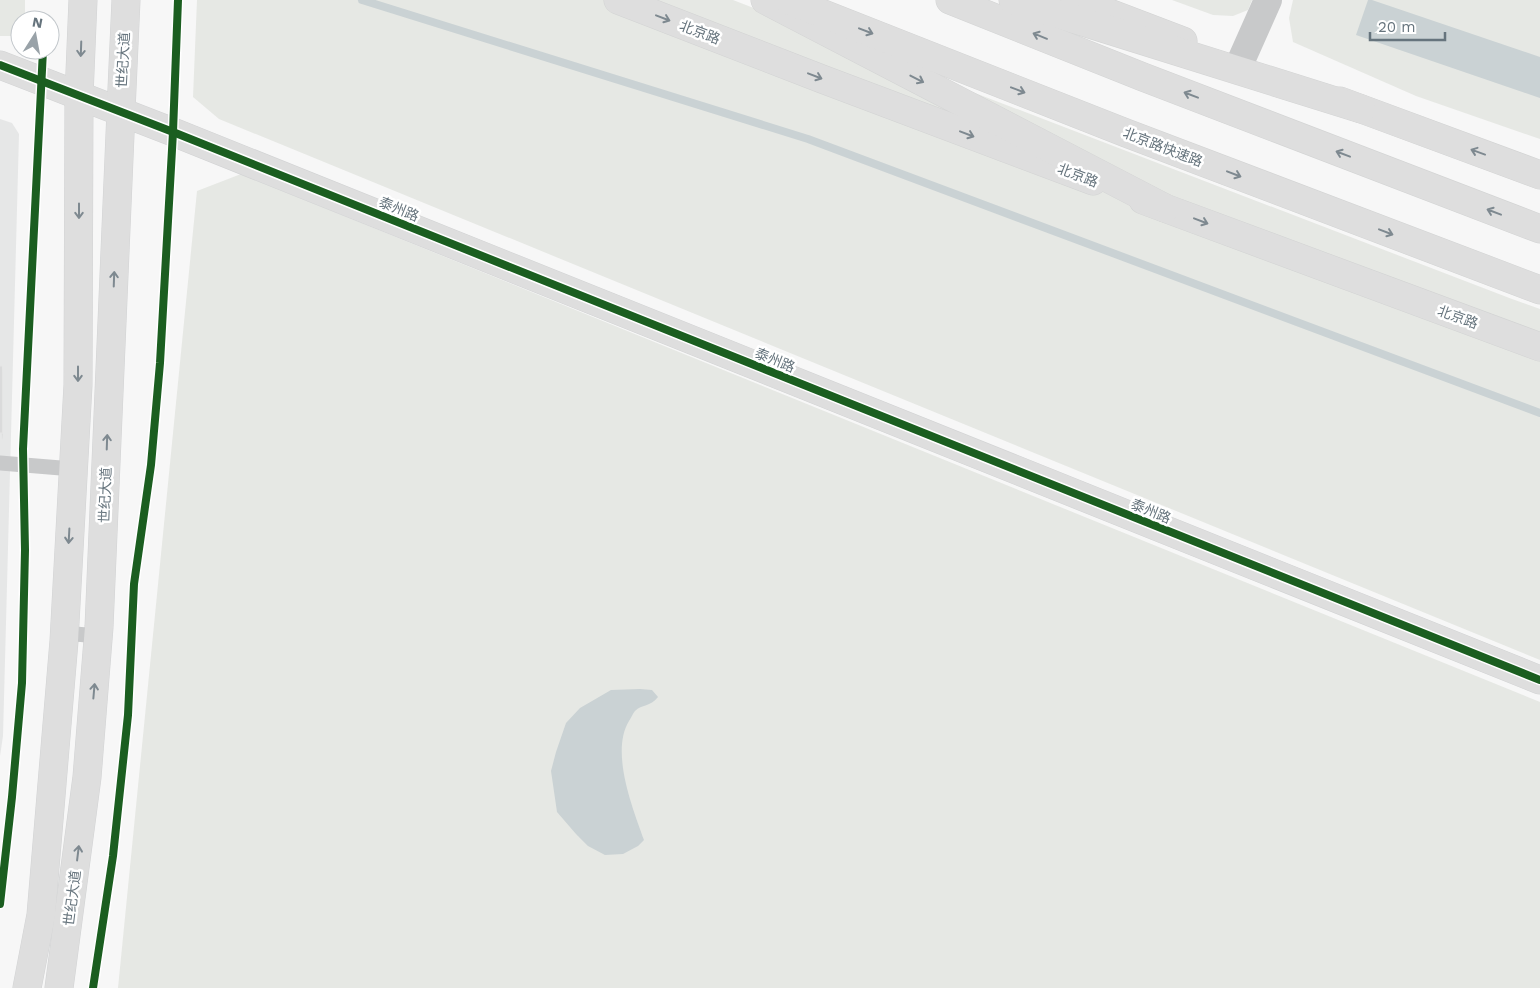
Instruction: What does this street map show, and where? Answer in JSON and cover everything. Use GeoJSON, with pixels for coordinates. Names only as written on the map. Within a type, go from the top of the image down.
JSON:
{"type":"FeatureCollection","features":[{"type":"Feature","properties":{"kind":"main road"},"geometry":{"type":"LineString","coordinates":[[26,988],[41,915],[64,633],[78,385],[79,96],[83,0]]}},
{"type":"Feature","properties":{"kind":"main road","name":"世纪大道"},"geometry":{"type":"LineString","coordinates":[[59,988],[87,776],[98,636],[126,0]]}},
{"type":"Feature","properties":{"kind":"main road","name":"北京路"},"geometry":{"type":"LineString","coordinates":[[618,0],[822,79],[1540,348]]}},
{"type":"Feature","properties":{"kind":"main road"},"geometry":{"type":"LineString","coordinates":[[765,0],[1165,208]]}},
{"type":"Feature","properties":{"kind":"main road","name":"北京路快速路"},"geometry":{"type":"LineString","coordinates":[[788,0],[1126,133],[1540,290]]}},
{"type":"Feature","properties":{"kind":"main road"},"geometry":{"type":"LineString","coordinates":[[950,0],[1143,77],[1540,229]]}},
{"type":"Feature","properties":{"kind":"main road"},"geometry":{"type":"LineString","coordinates":[[1012,0],[1361,109]]}},
{"type":"Feature","properties":{"kind":"main road"},"geometry":{"type":"LineString","coordinates":[[1075,0],[1540,175]]}},
{"type":"Feature","properties":{"kind":"main road","name":"泰州路"},"geometry":{"type":"LineString","coordinates":[[0,65],[120,111],[1540,680]]}},
{"type":"Feature","properties":{"kind":"street"},"geometry":{"type":"LineString","coordinates":[[1240,63],[1268,0]]}},
{"type":"Feature","properties":{"kind":"lane"},"geometry":{"type":"LineString","coordinates":[[0,463],[73,469]]}},
{"type":"Feature","properties":{"kind":"lane"},"geometry":{"type":"LineString","coordinates":[[64,633],[98,636]]}},
{"type":"Feature","properties":{"kind":"shaded area"},"geometry":{"type":"Polygon","coordinates":[[[0,0],[25,0],[25,10],[10,10],[10,36],[0,36],[0,0]]]}},
{"type":"Feature","properties":{"kind":"shaded area"},"geometry":{"type":"Polygon","coordinates":[[[197,0],[733,0],[1540,309],[1540,660],[219,119],[193,97],[197,0]]]}},
{"type":"Feature","properties":{"kind":"shaded area"},"geometry":{"type":"Polygon","coordinates":[[[1172,0],[1252,0],[1248,10],[1233,16],[1213,15],[1172,0]]]}},
{"type":"Feature","properties":{"kind":"shaded area"},"geometry":{"type":"Polygon","coordinates":[[[1293,0],[1540,0],[1540,139],[1416,96],[1293,42],[1289,18],[1293,0]]]}},
{"type":"Feature","properties":{"kind":"shaded area"},"geometry":{"type":"Polygon","coordinates":[[[1368,0],[1540,57],[1540,98],[1356,35],[1368,0]]]}},
{"type":"Feature","properties":{"kind":"shaded area"},"geometry":{"type":"Polygon","coordinates":[[[0,119],[12,123],[19,134],[3,736],[0,756],[0,119]]]}},
{"type":"Feature","properties":{"kind":"shaded area"},"geometry":{"type":"Polygon","coordinates":[[[241,174],[1540,702],[1540,988],[118,988],[197,191],[241,174]]]}},
{"type":"Feature","properties":{"kind":"shaded area"},"geometry":{"type":"Polygon","coordinates":[[[611,690],[652,690],[658,697],[640,707],[634,712],[629,721],[624,734],[622,764],[629,797],[644,840],[638,846],[623,854],[605,855],[588,846],[557,812],[551,771],[566,723],[580,708],[611,690]]]}},
{"type":"Feature","properties":{"kind":"building"},"geometry":{"type":"Polygon","coordinates":[[[0,366],[2,366],[2,433],[0,433],[0,366]]]}},
{"type":"Feature","properties":{"kind":"waterway"},"geometry":{"type":"LineString","coordinates":[[362,0],[808,139],[1540,413]]}},
{"type":"Feature","properties":{"kind":"cycle path"},"geometry":{"type":"LineString","coordinates":[[93,988],[113,856],[128,715],[134,584],[151,465],[160,363],[173,132],[178,0]]}},
{"type":"Feature","properties":{"kind":"cycle path"},"geometry":{"type":"LineString","coordinates":[[0,904],[22,683],[25,550],[23,449],[42,60]]}},
{"type":"Feature","properties":{"kind":"cycle path"},"geometry":{"type":"LineString","coordinates":[[0,65],[173,132],[1540,680]]}}]}
